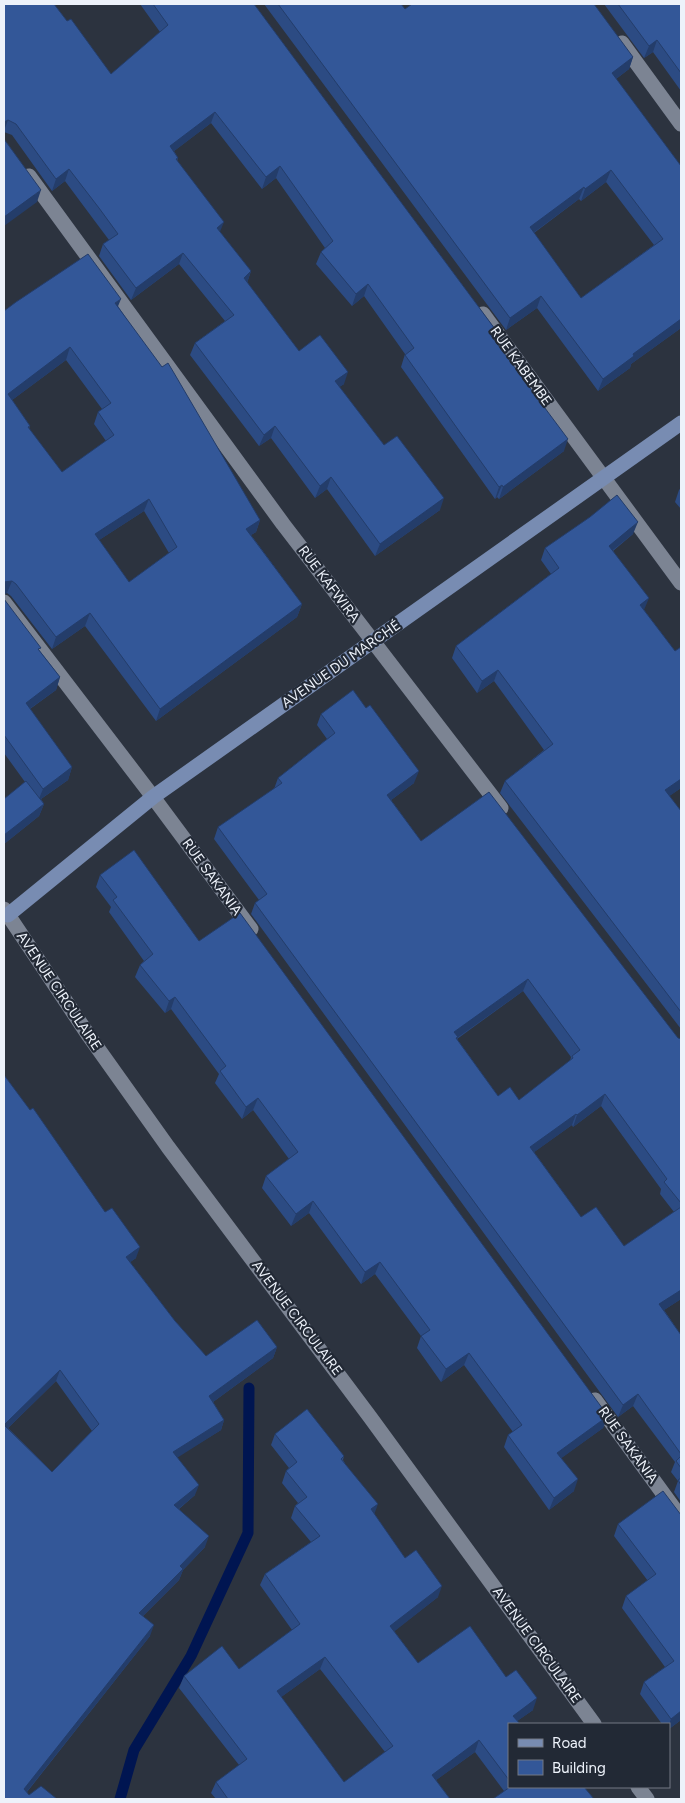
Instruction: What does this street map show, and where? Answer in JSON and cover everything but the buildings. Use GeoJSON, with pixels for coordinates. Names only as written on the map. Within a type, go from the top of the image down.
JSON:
{"type":"FeatureCollection","features":[{"type":"Feature","properties":{"kind":"street"},"geometry":{"type":"LineString","coordinates":[[611,28],[681,124]]}},
{"type":"Feature","properties":{"kind":"street","name":"RUE KAFWIRA"},"geometry":{"type":"LineString","coordinates":[[21,165],[283,524],[512,823]]}},
{"type":"Feature","properties":{"kind":"street","name":"RUE KABEMBE"},"geometry":{"type":"LineString","coordinates":[[473,301],[681,583]]}},
{"type":"Feature","properties":{"kind":"street","name":"AVENUE DU MARCHÉ"},"geometry":{"type":"LineString","coordinates":[[6,912],[153,796],[681,423]]}},
{"type":"Feature","properties":{"kind":"street","name":"RUE SAKANIA"},"geometry":{"type":"LineString","coordinates":[[4,602],[153,796],[259,941]]}},
{"type":"Feature","properties":{"kind":"street","name":"AVENUE CIRCULAIRE"},"geometry":{"type":"LineString","coordinates":[[6,912],[89,1036],[168,1146],[364,1409],[593,1723]]}},
{"type":"Feature","properties":{"kind":"street","name":"RUE SAKANIA"},"geometry":{"type":"LineString","coordinates":[[587,1390],[681,1518]]}},
{"type":"Feature","properties":{"kind":"street"},"geometry":{"type":"LineString","coordinates":[[639,1788],[647,1799]]}},
{"type":"Feature","properties":{"kind":"waterway"},"geometry":{"type":"LineString","coordinates":[[120,1799],[134,1750],[191,1656],[248,1533],[249,1388]]}}]}
